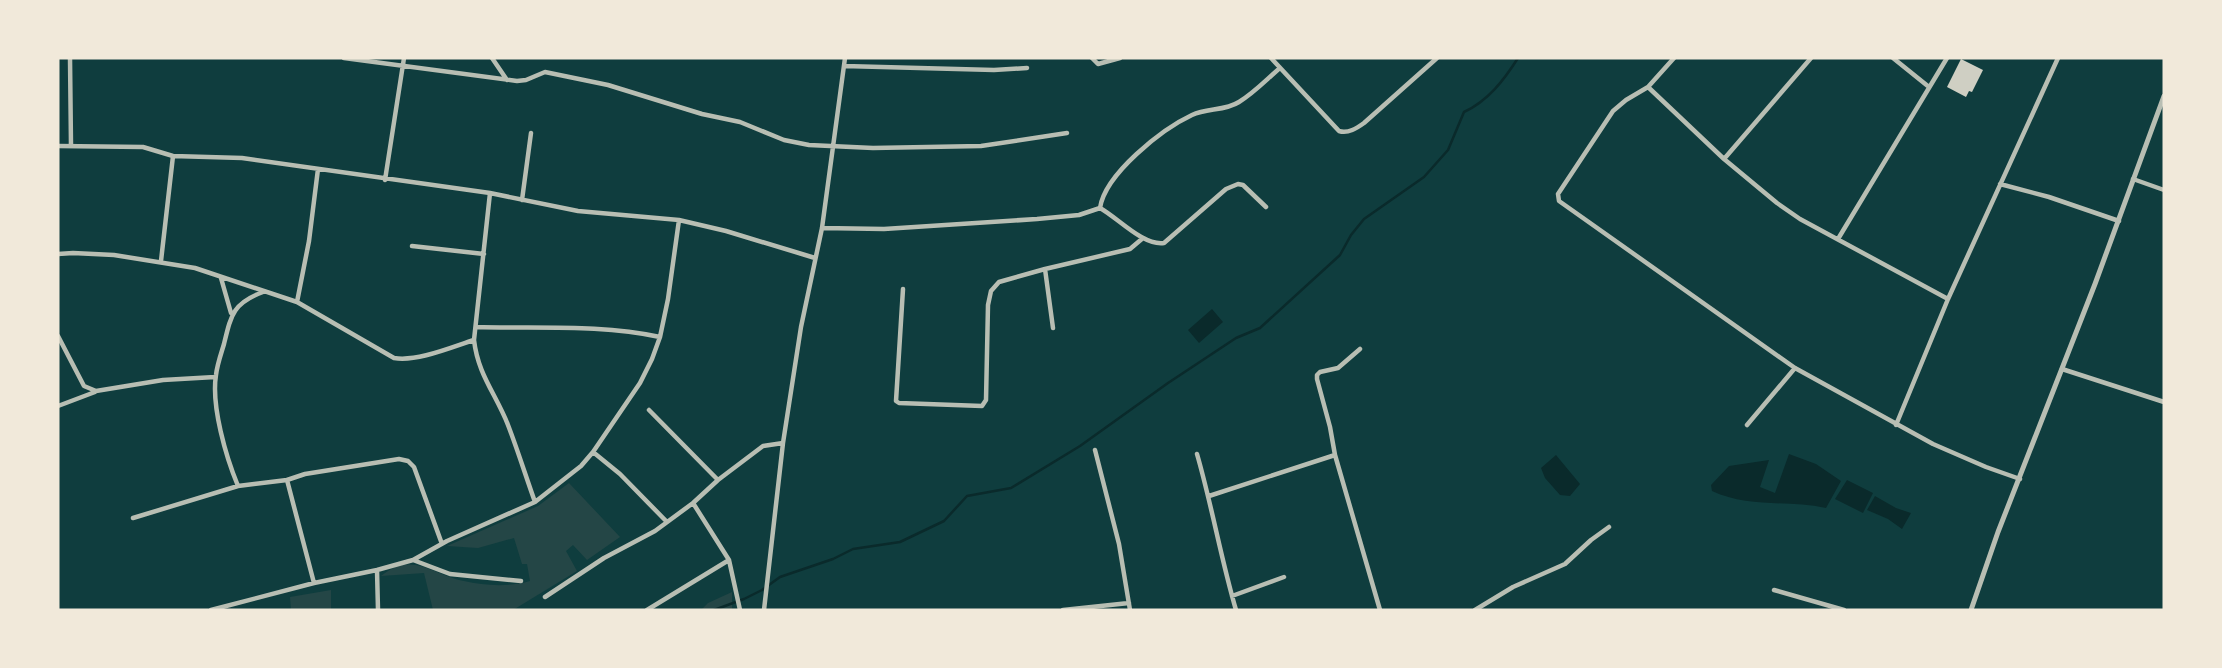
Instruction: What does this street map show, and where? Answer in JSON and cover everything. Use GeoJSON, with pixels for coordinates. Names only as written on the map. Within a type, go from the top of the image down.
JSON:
{"type":"FeatureCollection","features":[{"type":"Feature","properties":{"kind":"street"},"geometry":{"type":"LineString","coordinates":[[70,58],[71,146]]}},
{"type":"Feature","properties":{"kind":"street"},"geometry":{"type":"LineString","coordinates":[[344,58],[507,80],[526,80],[545,72],[608,85],[702,114],[740,122],[796,143],[832,146],[981,146],[1067,133]]}},
{"type":"Feature","properties":{"kind":"street"},"geometry":{"type":"LineString","coordinates":[[384,180],[404,58]]}},
{"type":"Feature","properties":{"kind":"street"},"geometry":{"type":"LineString","coordinates":[[492,58],[507,80]]}},
{"type":"Feature","properties":{"kind":"street"},"geometry":{"type":"LineString","coordinates":[[764,610],[783,443],[801,327],[822,228],[845,58]]}},
{"type":"Feature","properties":{"kind":"street"},"geometry":{"type":"LineString","coordinates":[[1092,58],[1097,64],[1120,58]]}},
{"type":"Feature","properties":{"kind":"street"},"geometry":{"type":"LineString","coordinates":[[1271,58],[1339,131],[1347,132],[1364,123],[1437,58]]}},
{"type":"Feature","properties":{"kind":"street"},"geometry":{"type":"LineString","coordinates":[[1674,58],[1648,87],[1613,111],[1557,198],[1795,368],[1896,425],[1955,454],[2020,479]]}},
{"type":"Feature","properties":{"kind":"street"},"geometry":{"type":"LineString","coordinates":[[1724,159],[1811,58]]}},
{"type":"Feature","properties":{"kind":"street"},"geometry":{"type":"LineString","coordinates":[[1893,58],[1929,87]]}},
{"type":"Feature","properties":{"kind":"street"},"geometry":{"type":"LineString","coordinates":[[1838,239],[1947,58]]}},
{"type":"Feature","properties":{"kind":"street"},"geometry":{"type":"LineString","coordinates":[[1896,425],[1948,299],[2058,58]]}},
{"type":"Feature","properties":{"kind":"street"},"geometry":{"type":"LineString","coordinates":[[844,66],[994,71],[1027,68]]}},
{"type":"Feature","properties":{"kind":"street"},"geometry":{"type":"LineString","coordinates":[[1100,208],[1105,190],[1132,159],[1153,141],[1193,114],[1240,102],[1280,68]]}},
{"type":"Feature","properties":{"kind":"street"},"geometry":{"type":"LineString","coordinates":[[1648,87],[1724,159],[1777,203],[1800,219],[1948,299]]}},
{"type":"Feature","properties":{"kind":"street"},"geometry":{"type":"LineString","coordinates":[[1971,610],[1992,548],[2119,221],[2164,96]]}},
{"type":"Feature","properties":{"kind":"street"},"geometry":{"type":"LineString","coordinates":[[522,200],[531,133]]}},
{"type":"Feature","properties":{"kind":"street"},"geometry":{"type":"LineString","coordinates":[[58,146],[143,147],[173,156],[242,159],[490,193],[578,211],[679,220],[815,258]]}},
{"type":"Feature","properties":{"kind":"street"},"geometry":{"type":"LineString","coordinates":[[161,261],[173,156]]}},
{"type":"Feature","properties":{"kind":"street"},"geometry":{"type":"LineString","coordinates":[[297,302],[309,241],[318,169]]}},
{"type":"Feature","properties":{"kind":"street"},"geometry":{"type":"LineString","coordinates":[[2133,179],[2164,190]]}},
{"type":"Feature","properties":{"kind":"street"},"geometry":{"type":"LineString","coordinates":[[1100,208],[1143,238],[1158,244],[1164,243],[1226,189],[1238,184],[1247,188],[1266,207]]}},
{"type":"Feature","properties":{"kind":"street"},"geometry":{"type":"LineString","coordinates":[[2000,184],[2049,197],[2119,221]]}},
{"type":"Feature","properties":{"kind":"street"},"geometry":{"type":"LineString","coordinates":[[490,193],[474,340],[480,370],[507,424],[534,502]]}},
{"type":"Feature","properties":{"kind":"street"},"geometry":{"type":"LineString","coordinates":[[822,228],[884,229],[1037,219],[1083,214],[1100,208]]}},
{"type":"Feature","properties":{"kind":"street"},"geometry":{"type":"LineString","coordinates":[[211,610],[413,560],[534,502],[581,466],[647,371],[660,337],[679,220]]}},
{"type":"Feature","properties":{"kind":"street"},"geometry":{"type":"LineString","coordinates":[[903,289],[896,401],[982,406],[986,400],[988,304],[991,291],[999,282],[1130,249],[1143,238]]}},
{"type":"Feature","properties":{"kind":"street"},"geometry":{"type":"LineString","coordinates":[[412,246],[484,254]]}},
{"type":"Feature","properties":{"kind":"street"},"geometry":{"type":"LineString","coordinates":[[58,254],[86,253],[161,261],[195,268],[297,302],[394,358],[431,353],[474,340]]}},
{"type":"Feature","properties":{"kind":"street"},"geometry":{"type":"LineString","coordinates":[[1045,269],[1053,328]]}},
{"type":"Feature","properties":{"kind":"street"},"geometry":{"type":"LineString","coordinates":[[220,277],[231,314]]}},
{"type":"Feature","properties":{"kind":"street"},"geometry":{"type":"LineString","coordinates":[[238,486],[229,464],[221,430],[215,377],[231,314],[243,301],[263,291]]}},
{"type":"Feature","properties":{"kind":"street"},"geometry":{"type":"LineString","coordinates":[[476,327],[596,327],[660,337]]}},
{"type":"Feature","properties":{"kind":"street"},"geometry":{"type":"LineString","coordinates":[[58,337],[84,386],[96,391]]}},
{"type":"Feature","properties":{"kind":"street"},"geometry":{"type":"LineString","coordinates":[[1360,349],[1338,368],[1317,375],[1335,455],[1380,610]]}},
{"type":"Feature","properties":{"kind":"street"},"geometry":{"type":"LineString","coordinates":[[1747,425],[1795,368]]}},
{"type":"Feature","properties":{"kind":"street"},"geometry":{"type":"LineString","coordinates":[[2062,369],[2164,401]]}},
{"type":"Feature","properties":{"kind":"street"},"geometry":{"type":"LineString","coordinates":[[58,406],[96,391],[163,380],[215,377]]}},
{"type":"Feature","properties":{"kind":"street"},"geometry":{"type":"LineString","coordinates":[[649,410],[718,480]]}},
{"type":"Feature","properties":{"kind":"street"},"geometry":{"type":"LineString","coordinates":[[545,597],[604,558],[640,541],[693,503],[763,446],[783,443]]}},
{"type":"Feature","properties":{"kind":"street"},"geometry":{"type":"LineString","coordinates":[[1094,450],[1119,544],[1130,610]]}},
{"type":"Feature","properties":{"kind":"street"},"geometry":{"type":"LineString","coordinates":[[593,452],[667,522]]}},
{"type":"Feature","properties":{"kind":"street"},"geometry":{"type":"LineString","coordinates":[[1197,454],[1209,496],[1225,575],[1236,610]]}},
{"type":"Feature","properties":{"kind":"street"},"geometry":{"type":"LineString","coordinates":[[1209,496],[1335,455]]}},
{"type":"Feature","properties":{"kind":"street"},"geometry":{"type":"LineString","coordinates":[[133,518],[238,486],[287,480],[305,474],[399,459],[408,461],[414,467],[442,544]]}},
{"type":"Feature","properties":{"kind":"street"},"geometry":{"type":"LineString","coordinates":[[287,480],[314,583]]}},
{"type":"Feature","properties":{"kind":"street"},"geometry":{"type":"LineString","coordinates":[[693,503],[729,560],[739,609]]}},
{"type":"Feature","properties":{"kind":"street"},"geometry":{"type":"LineString","coordinates":[[1475,610],[1522,582],[1565,564],[1609,527]]}},
{"type":"Feature","properties":{"kind":"street"},"geometry":{"type":"LineString","coordinates":[[413,560],[450,574],[521,581]]}},
{"type":"Feature","properties":{"kind":"street"},"geometry":{"type":"LineString","coordinates":[[648,610],[729,560]]}},
{"type":"Feature","properties":{"kind":"street"},"geometry":{"type":"LineString","coordinates":[[377,570],[378,610]]}},
{"type":"Feature","properties":{"kind":"street"},"geometry":{"type":"LineString","coordinates":[[1231,596],[1284,577]]}},
{"type":"Feature","properties":{"kind":"street"},"geometry":{"type":"LineString","coordinates":[[1774,590],[1844,610]]}},
{"type":"Feature","properties":{"kind":"street"},"geometry":{"type":"LineString","coordinates":[[1063,610],[1129,603]]}},
{"type":"Feature","properties":{"kind":"shaded area"},"geometry":{"type":"Polygon","coordinates":[[[1212,309],[1223,322],[1199,343],[1188,330],[1212,309]]]}},
{"type":"Feature","properties":{"kind":"shaded area"},"geometry":{"type":"Polygon","coordinates":[[[1789,454],[1816,464],[1841,481],[1826,508],[1740,500],[1712,491],[1711,485],[1729,466],[1769,460],[1760,487],[1775,493],[1789,454]]]}},
{"type":"Feature","properties":{"kind":"shaded area"},"geometry":{"type":"Polygon","coordinates":[[[1556,455],[1580,484],[1570,496],[1560,495],[1545,478],[1541,468],[1556,455]]]}},
{"type":"Feature","properties":{"kind":"shaded area"},"geometry":{"type":"Polygon","coordinates":[[[1847,480],[1873,493],[1863,513],[1835,499],[1847,480]]]}},
{"type":"Feature","properties":{"kind":"shaded area"},"geometry":{"type":"Polygon","coordinates":[[[569,483],[620,537],[587,560],[573,545],[566,551],[577,571],[513,610],[433,610],[424,573],[381,576],[403,565],[413,565],[480,584],[506,585],[530,581],[527,564],[522,564],[514,538],[478,548],[447,546],[538,506],[569,483]]]}},
{"type":"Feature","properties":{"kind":"shaded area"},"geometry":{"type":"Polygon","coordinates":[[[1875,496],[1911,513],[1902,529],[1888,519],[1867,510],[1875,496]]]}},
{"type":"Feature","properties":{"kind":"shaded area"},"geometry":{"type":"Polygon","coordinates":[[[331,590],[331,610],[291,610],[290,597],[331,590]]]}},
{"type":"Feature","properties":{"kind":"shaded area"},"geometry":{"type":"Polygon","coordinates":[[[732,592],[732,610],[701,610],[708,603],[732,592]]]}},
{"type":"Feature","properties":{"kind":"building"},"geometry":{"type":"Polygon","coordinates":[[[1961,59],[1983,70],[1972,92],[1969,91],[1966,97],[1947,87],[1961,59]]]}},
{"type":"Feature","properties":{"kind":"waterway"},"geometry":{"type":"LineString","coordinates":[[714,610],[744,599],[780,577],[833,559],[853,549],[900,542],[944,521],[967,496],[1011,488],[1080,446],[1236,338],[1260,328],[1340,255],[1364,219],[1424,177],[1448,150],[1464,112],[1495,89],[1518,58]]}}]}
